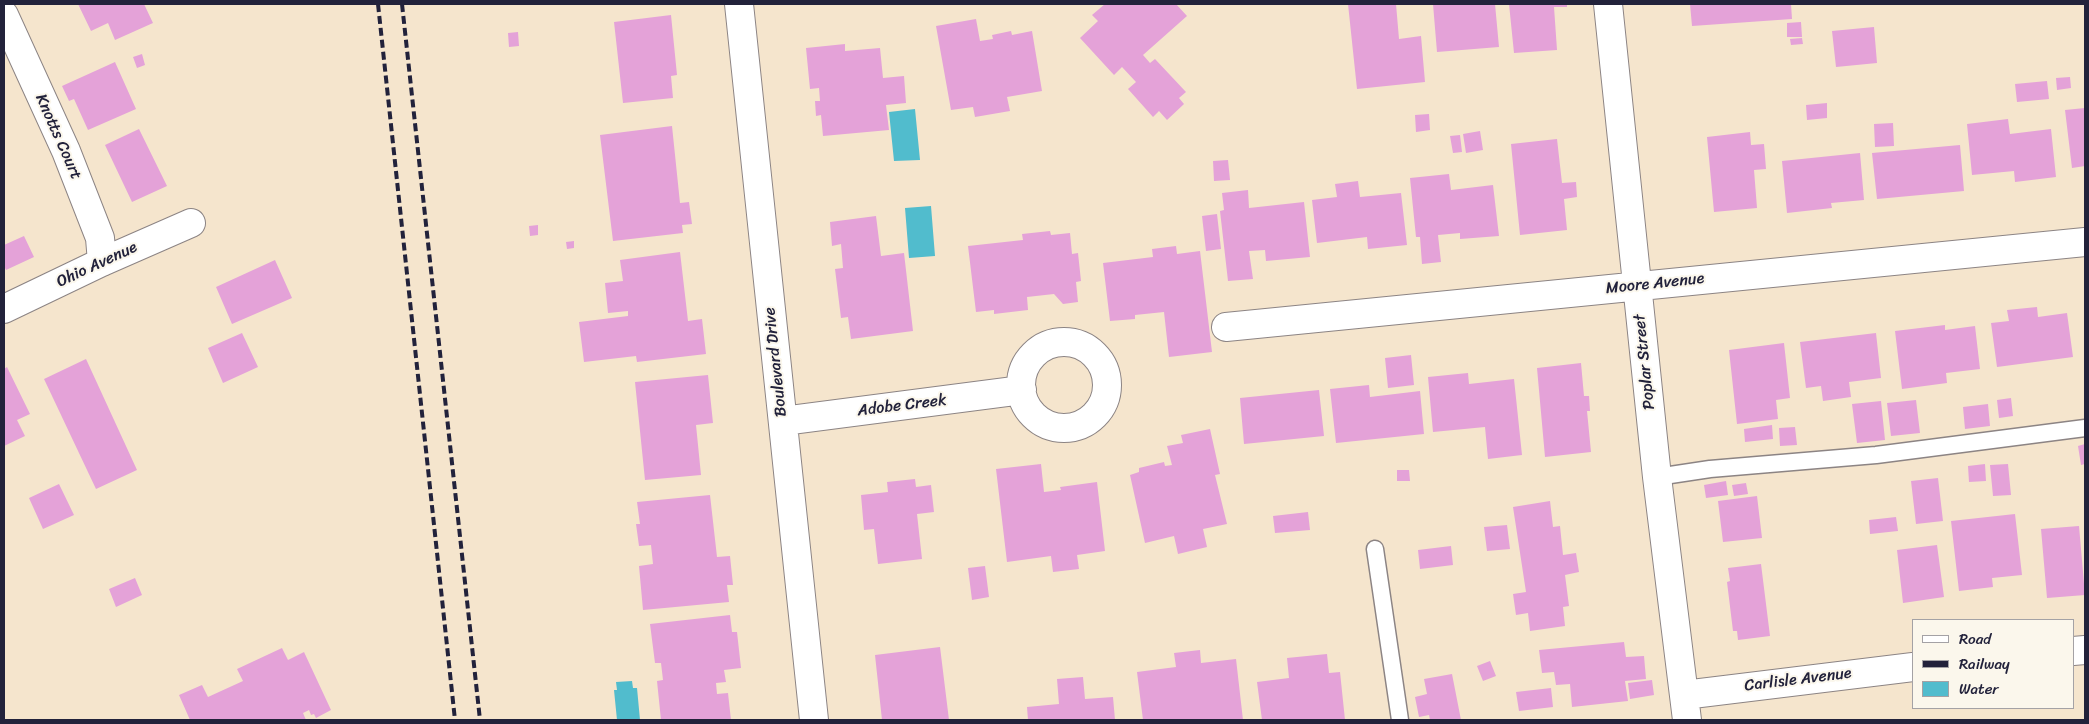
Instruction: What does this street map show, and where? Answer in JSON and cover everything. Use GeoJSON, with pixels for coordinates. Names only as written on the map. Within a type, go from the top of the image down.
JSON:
{"type":"FeatureCollection","features":[{"type":"Feature","properties":{"kind":"street","name":"Boulevard Drive"},"geometry":{"type":"LineString","coordinates":[[739,4],[814,720]]}},
{"type":"Feature","properties":{"kind":"street","name":"Poplar Street"},"geometry":{"type":"LineString","coordinates":[[1608,4],[1657,477],[1686,708]]}},
{"type":"Feature","properties":{"kind":"street","name":"Knotts Court"},"geometry":{"type":"LineString","coordinates":[[4,15],[66,151],[100,238],[102,262]]}},
{"type":"Feature","properties":{"kind":"street","name":"Ohio Avenue"},"geometry":{"type":"LineString","coordinates":[[4,309],[102,262],[191,223]]}},
{"type":"Feature","properties":{"kind":"street","name":"Moore Avenue"},"geometry":{"type":"LineString","coordinates":[[1226,327],[2085,242]]}},
{"type":"Feature","properties":{"kind":"street","name":"Adobe Creek"},"geometry":{"type":"LineString","coordinates":[[783,421],[1022,390]]}},
{"type":"Feature","properties":{"kind":"street","name":"Carlisle Avenue"},"geometry":{"type":"LineString","coordinates":[[1686,708],[1912,667]]}},
{"type":"Feature","properties":{"kind":"lane"},"geometry":{"type":"LineString","coordinates":[[1657,477],[1710,469],[1876,455],[2085,428]]}},
{"type":"Feature","properties":{"kind":"lane"},"geometry":{"type":"LineString","coordinates":[[1375,550],[1400,720]]}},
{"type":"Feature","properties":{"kind":"water"},"geometry":{"type":"Polygon","coordinates":[[[915,109],[920,160],[894,161],[889,112],[915,109]]]}},
{"type":"Feature","properties":{"kind":"water"},"geometry":{"type":"Polygon","coordinates":[[[931,206],[935,256],[909,258],[905,208],[931,206]]]}},
{"type":"Feature","properties":{"kind":"water"},"geometry":{"type":"Polygon","coordinates":[[[632,681],[633,688],[637,688],[640,720],[617,720],[614,690],[617,690],[616,682],[632,681]]]}},
{"type":"Feature","properties":{"kind":"building"},"geometry":{"type":"Polygon","coordinates":[[[78,4],[144,4],[153,23],[115,40],[108,23],[91,31],[78,4]]]}},
{"type":"Feature","properties":{"kind":"building"},"geometry":{"type":"Polygon","coordinates":[[[1105,4],[1176,4],[1187,16],[1143,55],[1150,63],[1155,59],[1186,92],[1179,98],[1184,104],[1167,120],[1159,111],[1153,117],[1128,89],[1136,82],[1122,67],[1114,75],[1080,38],[1098,21],[1092,15],[1105,4]]]}},
{"type":"Feature","properties":{"kind":"building"},"geometry":{"type":"Polygon","coordinates":[[[1348,4],[1396,4],[1399,39],[1421,36],[1425,82],[1357,89],[1348,4]]]}},
{"type":"Feature","properties":{"kind":"building"},"geometry":{"type":"Polygon","coordinates":[[[1433,4],[1495,4],[1499,47],[1437,52],[1433,4]]]}},
{"type":"Feature","properties":{"kind":"building"},"geometry":{"type":"Polygon","coordinates":[[[1509,4],[1567,4],[1567,7],[1554,7],[1557,50],[1514,53],[1509,4]]]}},
{"type":"Feature","properties":{"kind":"building"},"geometry":{"type":"Polygon","coordinates":[[[1690,4],[1791,4],[1792,19],[1692,26],[1690,4]]]}},
{"type":"Feature","properties":{"kind":"building"},"geometry":{"type":"Polygon","coordinates":[[[671,15],[677,75],[671,76],[673,98],[623,103],[614,22],[671,15]]]}},
{"type":"Feature","properties":{"kind":"building"},"geometry":{"type":"Polygon","coordinates":[[[976,19],[980,41],[993,39],[992,35],[1011,31],[1012,35],[1032,31],[1042,91],[1007,97],[1010,111],[975,117],[973,107],[951,110],[936,26],[976,19]]]}},
{"type":"Feature","properties":{"kind":"building"},"geometry":{"type":"Polygon","coordinates":[[[1801,22],[1802,37],[1787,37],[1787,23],[1801,22]]]}},
{"type":"Feature","properties":{"kind":"building"},"geometry":{"type":"Polygon","coordinates":[[[1874,27],[1877,63],[1836,67],[1832,31],[1874,27]]]}},
{"type":"Feature","properties":{"kind":"building"},"geometry":{"type":"Polygon","coordinates":[[[518,32],[519,46],[509,47],[508,33],[518,32]]]}},
{"type":"Feature","properties":{"kind":"building"},"geometry":{"type":"Polygon","coordinates":[[[1802,38],[1803,44],[1791,45],[1790,39],[1802,38]]]}},
{"type":"Feature","properties":{"kind":"building"},"geometry":{"type":"Polygon","coordinates":[[[845,44],[845,51],[880,48],[883,78],[904,76],[906,103],[886,105],[889,130],[823,136],[821,115],[816,116],[815,101],[820,101],[819,88],[810,89],[806,48],[845,44]]]}},
{"type":"Feature","properties":{"kind":"building"},"geometry":{"type":"Polygon","coordinates":[[[142,54],[145,65],[137,68],[133,57],[142,54]]]}},
{"type":"Feature","properties":{"kind":"building"},"geometry":{"type":"Polygon","coordinates":[[[115,62],[136,109],[88,130],[74,99],[69,101],[62,86],[115,62]]]}},
{"type":"Feature","properties":{"kind":"building"},"geometry":{"type":"Polygon","coordinates":[[[2070,77],[2071,88],[2057,90],[2056,78],[2070,77]]]}},
{"type":"Feature","properties":{"kind":"building"},"geometry":{"type":"Polygon","coordinates":[[[2047,81],[2049,99],[2017,102],[2015,84],[2047,81]]]}},
{"type":"Feature","properties":{"kind":"building"},"geometry":{"type":"Polygon","coordinates":[[[1827,103],[1827,118],[1807,120],[1806,105],[1827,103]]]}},
{"type":"Feature","properties":{"kind":"building"},"geometry":{"type":"Polygon","coordinates":[[[2085,108],[2085,166],[2072,168],[2065,110],[2085,108]]]}},
{"type":"Feature","properties":{"kind":"building"},"geometry":{"type":"Polygon","coordinates":[[[1429,114],[1430,130],[1416,132],[1415,115],[1429,114]]]}},
{"type":"Feature","properties":{"kind":"building"},"geometry":{"type":"Polygon","coordinates":[[[2008,119],[2010,134],[2051,129],[2056,177],[2015,182],[2014,171],[1972,175],[1967,124],[2008,119]]]}},
{"type":"Feature","properties":{"kind":"building"},"geometry":{"type":"Polygon","coordinates":[[[1893,123],[1894,146],[1875,147],[1874,124],[1893,123]]]}},
{"type":"Feature","properties":{"kind":"building"},"geometry":{"type":"Polygon","coordinates":[[[672,126],[680,203],[689,202],[692,224],[682,225],[683,233],[613,241],[600,135],[672,126]]]}},
{"type":"Feature","properties":{"kind":"building"},"geometry":{"type":"Polygon","coordinates":[[[139,129],[167,186],[132,202],[105,145],[139,129]]]}},
{"type":"Feature","properties":{"kind":"building"},"geometry":{"type":"Polygon","coordinates":[[[1480,131],[1483,150],[1466,153],[1463,134],[1480,131]]]}},
{"type":"Feature","properties":{"kind":"building"},"geometry":{"type":"Polygon","coordinates":[[[1750,132],[1751,145],[1764,144],[1766,169],[1754,170],[1757,208],[1714,212],[1707,137],[1750,132]]]}},
{"type":"Feature","properties":{"kind":"building"},"geometry":{"type":"Polygon","coordinates":[[[1460,135],[1462,152],[1453,153],[1450,136],[1460,135]]]}},
{"type":"Feature","properties":{"kind":"building"},"geometry":{"type":"Polygon","coordinates":[[[1557,139],[1562,183],[1576,182],[1577,197],[1564,199],[1567,230],[1520,235],[1511,144],[1557,139]]]}},
{"type":"Feature","properties":{"kind":"building"},"geometry":{"type":"Polygon","coordinates":[[[1960,145],[1964,191],[1877,199],[1872,153],[1960,145]]]}},
{"type":"Feature","properties":{"kind":"building"},"geometry":{"type":"Polygon","coordinates":[[[1860,153],[1864,200],[1831,203],[1832,208],[1787,213],[1782,161],[1860,153]]]}},
{"type":"Feature","properties":{"kind":"building"},"geometry":{"type":"Polygon","coordinates":[[[1228,160],[1230,180],[1214,181],[1213,161],[1228,160]]]}},
{"type":"Feature","properties":{"kind":"building"},"geometry":{"type":"Polygon","coordinates":[[[1449,174],[1451,190],[1493,185],[1499,236],[1460,239],[1460,233],[1438,235],[1441,262],[1422,264],[1420,237],[1416,237],[1410,178],[1449,174]]]}},
{"type":"Feature","properties":{"kind":"building"},"geometry":{"type":"Polygon","coordinates":[[[1358,181],[1360,197],[1401,193],[1407,245],[1368,249],[1367,237],[1317,243],[1312,200],[1337,197],[1335,184],[1358,181]]]}},
{"type":"Feature","properties":{"kind":"building"},"geometry":{"type":"Polygon","coordinates":[[[1248,190],[1249,208],[1304,202],[1310,257],[1266,261],[1265,250],[1249,251],[1253,279],[1228,281],[1220,211],[1224,210],[1222,193],[1248,190]]]}},
{"type":"Feature","properties":{"kind":"building"},"geometry":{"type":"Polygon","coordinates":[[[1217,214],[1221,249],[1206,251],[1202,216],[1217,214]]]}},
{"type":"Feature","properties":{"kind":"building"},"geometry":{"type":"Polygon","coordinates":[[[876,216],[881,256],[904,253],[913,331],[851,339],[848,317],[841,318],[835,269],[843,268],[841,244],[832,246],[830,222],[876,216]]]}},
{"type":"Feature","properties":{"kind":"building"},"geometry":{"type":"Polygon","coordinates":[[[538,225],[538,235],[530,236],[529,226],[538,225]]]}},
{"type":"Feature","properties":{"kind":"building"},"geometry":{"type":"Polygon","coordinates":[[[1050,231],[1051,235],[1070,233],[1072,254],[1078,253],[1081,281],[1076,282],[1078,302],[1063,304],[1054,294],[1027,297],[1028,310],[994,314],[994,310],[976,312],[968,246],[1023,240],[1022,234],[1050,231]]]}},
{"type":"Feature","properties":{"kind":"building"},"geometry":{"type":"Polygon","coordinates":[[[24,236],[34,257],[6,270],[4,266],[4,245],[24,236]]]}},
{"type":"Feature","properties":{"kind":"building"},"geometry":{"type":"Polygon","coordinates":[[[574,241],[574,248],[567,249],[566,242],[574,241]]]}},
{"type":"Feature","properties":{"kind":"building"},"geometry":{"type":"Polygon","coordinates":[[[1176,246],[1177,254],[1200,251],[1212,352],[1169,357],[1164,312],[1135,315],[1135,319],[1110,321],[1103,263],[1153,257],[1152,249],[1176,246]]]}},
{"type":"Feature","properties":{"kind":"building"},"geometry":{"type":"Polygon","coordinates":[[[680,252],[688,321],[702,319],[706,354],[637,362],[636,356],[584,362],[579,322],[628,316],[628,311],[608,313],[605,283],[623,281],[620,260],[680,252]]]}},
{"type":"Feature","properties":{"kind":"building"},"geometry":{"type":"Polygon","coordinates":[[[275,260],[292,298],[232,324],[216,287],[275,260]]]}},
{"type":"Feature","properties":{"kind":"building"},"geometry":{"type":"Polygon","coordinates":[[[2037,307],[2038,317],[2067,313],[2073,357],[1997,367],[1991,323],[2009,321],[2007,310],[2037,307]]]}},
{"type":"Feature","properties":{"kind":"building"},"geometry":{"type":"Polygon","coordinates":[[[1945,325],[1945,330],[1975,326],[1980,369],[1946,373],[1947,383],[1902,389],[1895,331],[1945,325]]]}},
{"type":"Feature","properties":{"kind":"building"},"geometry":{"type":"Polygon","coordinates":[[[242,333],[258,367],[223,383],[208,348],[242,333]]]}},
{"type":"Feature","properties":{"kind":"building"},"geometry":{"type":"Polygon","coordinates":[[[1876,333],[1881,378],[1849,382],[1851,397],[1823,401],[1821,386],[1806,388],[1800,342],[1876,333]]]}},
{"type":"Feature","properties":{"kind":"building"},"geometry":{"type":"Polygon","coordinates":[[[1784,343],[1790,398],[1776,400],[1778,419],[1737,424],[1729,350],[1784,343]]]}},
{"type":"Feature","properties":{"kind":"building"},"geometry":{"type":"Polygon","coordinates":[[[1411,355],[1414,385],[1388,388],[1385,358],[1411,355]]]}},
{"type":"Feature","properties":{"kind":"building"},"geometry":{"type":"Polygon","coordinates":[[[86,359],[137,470],[96,489],[44,379],[86,359]]]}},
{"type":"Feature","properties":{"kind":"building"},"geometry":{"type":"Polygon","coordinates":[[[1581,363],[1584,396],[1589,396],[1590,411],[1587,411],[1591,452],[1545,457],[1537,368],[1581,363]]]}},
{"type":"Feature","properties":{"kind":"building"},"geometry":{"type":"Polygon","coordinates":[[[7,367],[30,414],[17,420],[25,436],[4,446],[4,369],[7,367]]]}},
{"type":"Feature","properties":{"kind":"building"},"geometry":{"type":"Polygon","coordinates":[[[1468,373],[1469,384],[1514,379],[1522,455],[1488,459],[1485,427],[1433,432],[1428,377],[1468,373]]]}},
{"type":"Feature","properties":{"kind":"building"},"geometry":{"type":"Polygon","coordinates":[[[708,375],[713,423],[696,425],[701,475],[645,480],[635,382],[708,375]]]}},
{"type":"Feature","properties":{"kind":"building"},"geometry":{"type":"Polygon","coordinates":[[[1369,385],[1370,397],[1420,391],[1424,434],[1336,443],[1330,389],[1369,385]]]}},
{"type":"Feature","properties":{"kind":"building"},"geometry":{"type":"Polygon","coordinates":[[[1319,390],[1324,436],[1244,444],[1240,398],[1319,390]]]}},
{"type":"Feature","properties":{"kind":"building"},"geometry":{"type":"Polygon","coordinates":[[[2011,398],[2013,416],[1999,418],[1997,400],[2011,398]]]}},
{"type":"Feature","properties":{"kind":"building"},"geometry":{"type":"Polygon","coordinates":[[[1916,400],[1920,433],[1891,436],[1887,403],[1916,400]]]}},
{"type":"Feature","properties":{"kind":"building"},"geometry":{"type":"Polygon","coordinates":[[[1881,401],[1885,440],[1857,443],[1852,404],[1881,401]]]}},
{"type":"Feature","properties":{"kind":"building"},"geometry":{"type":"Polygon","coordinates":[[[1988,404],[1990,426],[1965,429],[1963,407],[1988,404]]]}},
{"type":"Feature","properties":{"kind":"building"},"geometry":{"type":"Polygon","coordinates":[[[1772,425],[1773,439],[1745,442],[1744,429],[1772,425]]]}},
{"type":"Feature","properties":{"kind":"building"},"geometry":{"type":"Polygon","coordinates":[[[1795,427],[1797,445],[1780,446],[1779,428],[1795,427]]]}},
{"type":"Feature","properties":{"kind":"building"},"geometry":{"type":"Polygon","coordinates":[[[1210,429],[1220,474],[1215,475],[1227,524],[1203,529],[1207,547],[1178,554],[1174,536],[1145,543],[1130,475],[1139,472],[1139,468],[1164,462],[1165,466],[1172,465],[1167,446],[1183,443],[1181,435],[1210,429]]]}},
{"type":"Feature","properties":{"kind":"building"},"geometry":{"type":"Polygon","coordinates":[[[2085,444],[2085,464],[2081,465],[2078,446],[2085,444]]]}},
{"type":"Feature","properties":{"kind":"building"},"geometry":{"type":"Polygon","coordinates":[[[1041,464],[1044,492],[1061,490],[1060,487],[1097,482],[1105,551],[1077,555],[1079,569],[1053,572],[1051,556],[1007,562],[996,469],[1041,464]]]}},
{"type":"Feature","properties":{"kind":"building"},"geometry":{"type":"Polygon","coordinates":[[[1985,464],[1986,481],[1969,482],[1968,466],[1985,464]]]}},
{"type":"Feature","properties":{"kind":"building"},"geometry":{"type":"Polygon","coordinates":[[[2008,464],[2011,495],[1993,496],[1990,465],[2008,464]]]}},
{"type":"Feature","properties":{"kind":"building"},"geometry":{"type":"Polygon","coordinates":[[[1397,470],[1409,470],[1410,481],[1397,481],[1397,470]]]}},
{"type":"Feature","properties":{"kind":"building"},"geometry":{"type":"Polygon","coordinates":[[[1938,478],[1943,521],[1916,524],[1911,481],[1938,478]]]}},
{"type":"Feature","properties":{"kind":"building"},"geometry":{"type":"Polygon","coordinates":[[[915,479],[916,487],[931,485],[934,512],[917,514],[922,559],[878,564],[874,529],[864,530],[861,495],[888,492],[887,482],[915,479]]]}},
{"type":"Feature","properties":{"kind":"building"},"geometry":{"type":"Polygon","coordinates":[[[1726,481],[1728,495],[1706,498],[1704,485],[1726,481]]]}},
{"type":"Feature","properties":{"kind":"building"},"geometry":{"type":"Polygon","coordinates":[[[1746,483],[1748,494],[1734,496],[1732,485],[1746,483]]]}},
{"type":"Feature","properties":{"kind":"building"},"geometry":{"type":"Polygon","coordinates":[[[59,484],[74,515],[43,529],[29,498],[59,484]]]}},
{"type":"Feature","properties":{"kind":"building"},"geometry":{"type":"Polygon","coordinates":[[[710,495],[717,557],[730,556],[733,585],[727,585],[729,602],[643,610],[639,566],[653,564],[651,545],[639,546],[636,524],[640,524],[637,502],[710,495]]]}},
{"type":"Feature","properties":{"kind":"building"},"geometry":{"type":"Polygon","coordinates":[[[1757,496],[1762,538],[1723,542],[1718,501],[1757,496]]]}},
{"type":"Feature","properties":{"kind":"building"},"geometry":{"type":"Polygon","coordinates":[[[1550,501],[1553,527],[1560,526],[1563,555],[1576,553],[1579,572],[1565,575],[1569,606],[1563,607],[1565,626],[1530,631],[1528,613],[1516,615],[1513,594],[1526,592],[1513,507],[1550,501]]]}},
{"type":"Feature","properties":{"kind":"building"},"geometry":{"type":"Polygon","coordinates":[[[1308,512],[1310,530],[1275,533],[1273,516],[1308,512]]]}},
{"type":"Feature","properties":{"kind":"building"},"geometry":{"type":"Polygon","coordinates":[[[2015,514],[2022,575],[1992,578],[1993,587],[1959,591],[1951,521],[2015,514]]]}},
{"type":"Feature","properties":{"kind":"building"},"geometry":{"type":"Polygon","coordinates":[[[1896,517],[1898,531],[1870,534],[1869,520],[1896,517]]]}},
{"type":"Feature","properties":{"kind":"building"},"geometry":{"type":"Polygon","coordinates":[[[1507,525],[1510,549],[1487,551],[1484,527],[1507,525]]]}},
{"type":"Feature","properties":{"kind":"building"},"geometry":{"type":"Polygon","coordinates":[[[2079,526],[2085,595],[2047,598],[2041,529],[2079,526]]]}},
{"type":"Feature","properties":{"kind":"building"},"geometry":{"type":"Polygon","coordinates":[[[1937,545],[1944,597],[1903,603],[1897,550],[1937,545]]]}},
{"type":"Feature","properties":{"kind":"building"},"geometry":{"type":"Polygon","coordinates":[[[1451,546],[1453,565],[1420,569],[1418,550],[1451,546]]]}},
{"type":"Feature","properties":{"kind":"building"},"geometry":{"type":"Polygon","coordinates":[[[1761,564],[1770,636],[1738,640],[1737,631],[1733,631],[1727,582],[1730,581],[1728,568],[1761,564]]]}},
{"type":"Feature","properties":{"kind":"building"},"geometry":{"type":"Polygon","coordinates":[[[985,566],[989,597],[972,600],[968,568],[985,566]]]}},
{"type":"Feature","properties":{"kind":"building"},"geometry":{"type":"Polygon","coordinates":[[[135,578],[142,595],[116,607],[109,589],[135,578]]]}},
{"type":"Feature","properties":{"kind":"building"},"geometry":{"type":"Polygon","coordinates":[[[730,615],[732,632],[737,632],[741,668],[724,670],[726,682],[716,683],[717,694],[728,693],[731,720],[661,720],[657,681],[663,680],[661,663],[655,663],[650,624],[730,615]]]}},
{"type":"Feature","properties":{"kind":"building"},"geometry":{"type":"Polygon","coordinates":[[[1624,642],[1626,657],[1644,656],[1646,679],[1625,681],[1628,701],[1572,707],[1570,684],[1556,685],[1554,672],[1542,673],[1539,650],[1624,642]]]}},
{"type":"Feature","properties":{"kind":"building"},"geometry":{"type":"Polygon","coordinates":[[[940,647],[949,720],[882,720],[875,655],[940,647]]]}},
{"type":"Feature","properties":{"kind":"building"},"geometry":{"type":"Polygon","coordinates":[[[282,648],[288,660],[304,652],[331,710],[316,718],[314,714],[311,715],[309,710],[303,713],[306,720],[190,720],[179,695],[202,685],[208,697],[243,681],[237,669],[282,648]]]}},
{"type":"Feature","properties":{"kind":"building"},"geometry":{"type":"Polygon","coordinates":[[[1200,650],[1201,663],[1236,659],[1243,720],[1143,720],[1137,672],[1176,667],[1174,653],[1200,650]]]}},
{"type":"Feature","properties":{"kind":"building"},"geometry":{"type":"Polygon","coordinates":[[[1327,654],[1329,673],[1340,672],[1345,720],[1262,720],[1257,682],[1289,678],[1287,658],[1327,654]]]}},
{"type":"Feature","properties":{"kind":"building"},"geometry":{"type":"Polygon","coordinates":[[[1490,661],[1496,676],[1483,681],[1477,666],[1490,661]]]}},
{"type":"Feature","properties":{"kind":"building"},"geometry":{"type":"Polygon","coordinates":[[[1452,674],[1461,720],[1430,720],[1429,715],[1419,717],[1415,697],[1427,694],[1424,679],[1452,674]]]}},
{"type":"Feature","properties":{"kind":"building"},"geometry":{"type":"Polygon","coordinates":[[[1083,677],[1085,699],[1113,697],[1115,720],[1028,720],[1027,707],[1059,704],[1057,679],[1083,677]]]}},
{"type":"Feature","properties":{"kind":"building"},"geometry":{"type":"Polygon","coordinates":[[[1652,680],[1654,695],[1630,699],[1628,683],[1652,680]]]}},
{"type":"Feature","properties":{"kind":"building"},"geometry":{"type":"Polygon","coordinates":[[[1551,688],[1553,707],[1519,711],[1516,692],[1551,688]]]}},
{"type":"Feature","properties":{"kind":"railway"},"geometry":{"type":"LineString","coordinates":[[378,4],[455,720]]}},
{"type":"Feature","properties":{"kind":"railway"},"geometry":{"type":"LineString","coordinates":[[402,4],[480,720]]}}]}
